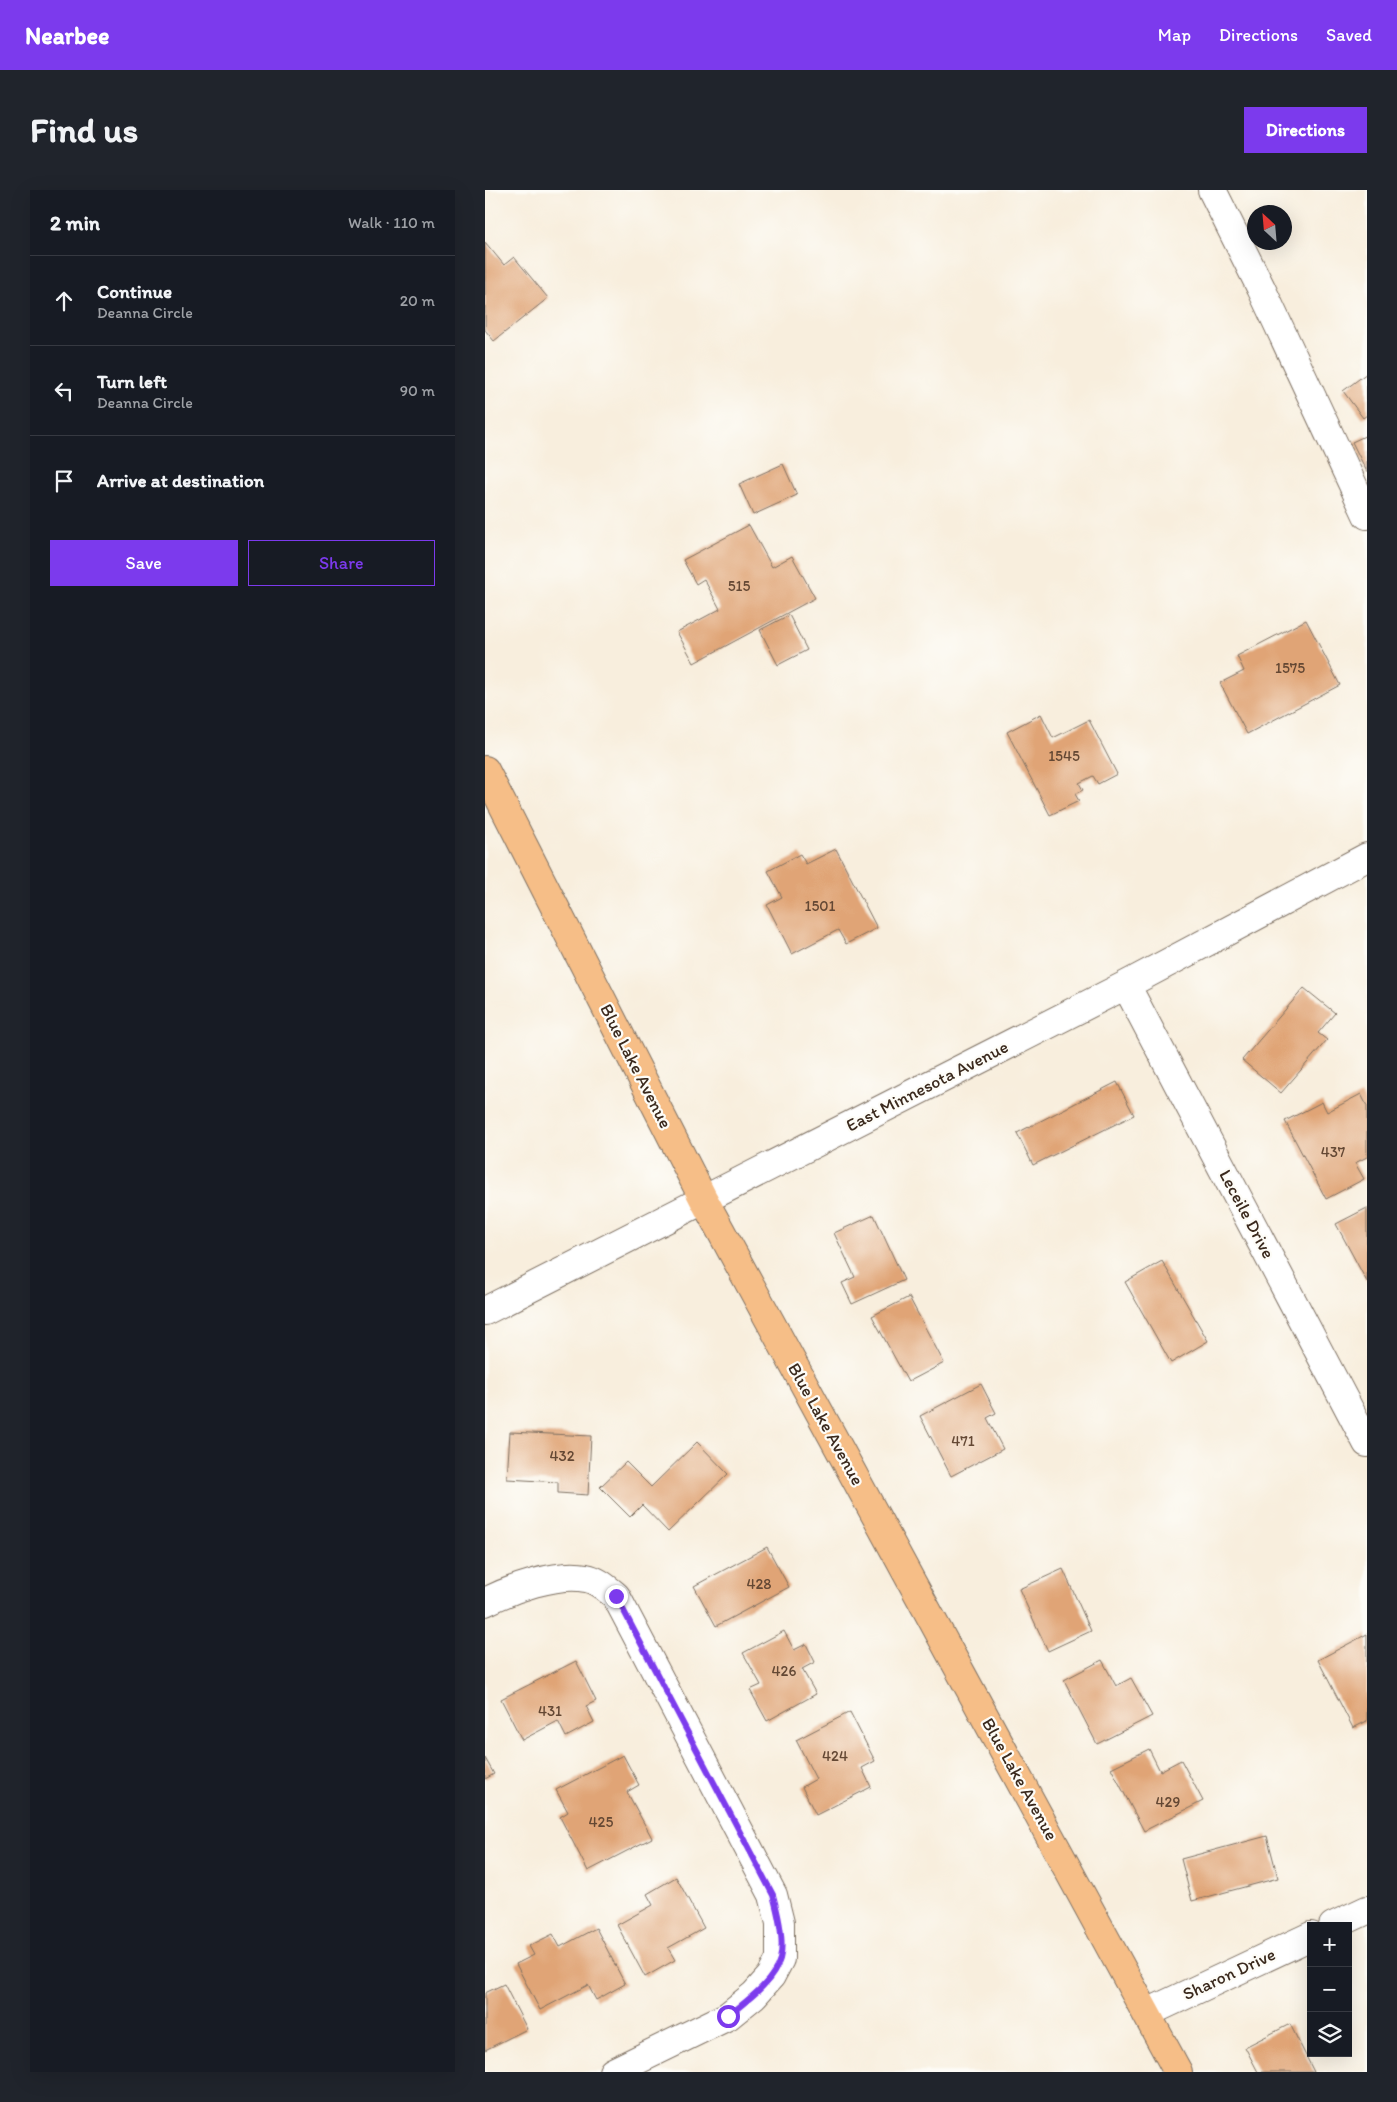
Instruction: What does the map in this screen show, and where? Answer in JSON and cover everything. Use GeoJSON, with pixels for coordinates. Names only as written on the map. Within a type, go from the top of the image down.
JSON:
{"type":"FeatureCollection","features":[{"type":"Feature","properties":{"kind":"main road","name":"Blue Lake Avenue"},"geometry":{"type":"LineString","coordinates":[[485,770],[704,1200],[1178,2072]]}},
{"type":"Feature","properties":{"kind":"street"},"geometry":{"type":"LineString","coordinates":[[1212,190],[1261,288],[1367,515]]}},
{"type":"Feature","properties":{"kind":"street","name":"East Minnesota Avenue"},"geometry":{"type":"LineString","coordinates":[[485,1311],[1126,984],[1367,857]]}},
{"type":"Feature","properties":{"kind":"street","name":"Leceile Drive"},"geometry":{"type":"LineString","coordinates":[[1126,984],[1367,1443]]}},
{"type":"Feature","properties":{"kind":"street"},"geometry":{"type":"LineString","coordinates":[[485,1602],[506,1591],[561,1578],[587,1578],[603,1585],[616,1596],[773,1895],[781,1923],[780,1959],[771,1976],[754,1995],[728,2016],[613,2072]]}},
{"type":"Feature","properties":{"kind":"street"},"geometry":{"type":"LineString","coordinates":[[1342,1922],[1367,1910]]}},
{"type":"Feature","properties":{"kind":"street","name":"Sharon Drive"},"geometry":{"type":"LineString","coordinates":[[1147,2012],[1307,1938]]}},
{"type":"Feature","properties":{"kind":"building"},"geometry":{"type":"Polygon","coordinates":[[[485,242],[504,265],[514,257],[548,298],[494,341],[485,330],[485,242]]]}},
{"type":"Feature","properties":{"kind":"building"},"geometry":{"type":"Polygon","coordinates":[[[1367,373],[1367,415],[1363,418],[1343,391],[1367,373]]]}},
{"type":"Feature","properties":{"kind":"building"},"geometry":{"type":"Polygon","coordinates":[[[1367,435],[1367,472],[1352,442],[1367,435]]]}},
{"type":"Feature","properties":{"kind":"building"},"geometry":{"type":"Polygon","coordinates":[[[783,464],[797,495],[753,515],[739,484],[783,464]]]}},
{"type":"Feature","properties":{"kind":"building"},"geometry":{"type":"Polygon","coordinates":[[[749,525],[772,567],[792,556],[815,598],[694,663],[677,632],[720,609],[704,579],[696,584],[683,560],[749,525]]]}},
{"type":"Feature","properties":{"kind":"building"},"geometry":{"type":"Polygon","coordinates":[[[789,615],[807,650],[778,665],[760,630],[789,615]]]}},
{"type":"Feature","properties":{"kind":"building"},"geometry":{"type":"Polygon","coordinates":[[[1306,620],[1340,685],[1247,734],[1220,683],[1244,671],[1237,656],[1306,620]]]}},
{"type":"Feature","properties":{"kind":"building"},"geometry":{"type":"Polygon","coordinates":[[[1041,714],[1053,738],[1089,720],[1117,774],[1098,784],[1093,776],[1079,783],[1083,790],[1075,794],[1079,801],[1050,815],[1007,732],[1041,714]]]}},
{"type":"Feature","properties":{"kind":"building"},"geometry":{"type":"Polygon","coordinates":[[[836,849],[877,928],[846,944],[838,930],[792,954],[767,905],[782,897],[768,871],[800,854],[806,864],[836,849]]]}},
{"type":"Feature","properties":{"kind":"building"},"geometry":{"type":"Polygon","coordinates":[[[1304,988],[1335,1013],[1318,1033],[1327,1040],[1281,1093],[1242,1060],[1304,988]]]}},
{"type":"Feature","properties":{"kind":"building"},"geometry":{"type":"Polygon","coordinates":[[[1117,1082],[1134,1115],[1033,1165],[1017,1133],[1117,1082]]]}},
{"type":"Feature","properties":{"kind":"building"},"geometry":{"type":"Polygon","coordinates":[[[1361,1094],[1367,1106],[1367,1157],[1355,1163],[1364,1179],[1326,1199],[1285,1121],[1322,1102],[1327,1112],[1361,1094]]]}},
{"type":"Feature","properties":{"kind":"building"},"geometry":{"type":"Polygon","coordinates":[[[1367,1208],[1367,1282],[1336,1224],[1367,1208]]]}},
{"type":"Feature","properties":{"kind":"building"},"geometry":{"type":"Polygon","coordinates":[[[874,1215],[904,1280],[852,1304],[842,1283],[855,1277],[834,1233],[874,1215]]]}},
{"type":"Feature","properties":{"kind":"building"},"geometry":{"type":"Polygon","coordinates":[[[1162,1261],[1208,1341],[1171,1363],[1125,1282],[1162,1261]]]}},
{"type":"Feature","properties":{"kind":"building"},"geometry":{"type":"Polygon","coordinates":[[[909,1297],[944,1363],[908,1382],[872,1316],[909,1297]]]}},
{"type":"Feature","properties":{"kind":"building"},"geometry":{"type":"Polygon","coordinates":[[[981,1384],[996,1413],[987,1418],[1003,1449],[951,1476],[920,1416],[981,1384]]]}},
{"type":"Feature","properties":{"kind":"building"},"geometry":{"type":"Polygon","coordinates":[[[510,1432],[591,1436],[588,1495],[558,1493],[558,1482],[507,1479],[510,1432]]]}},
{"type":"Feature","properties":{"kind":"building"},"geometry":{"type":"Polygon","coordinates":[[[697,1442],[728,1474],[668,1532],[642,1505],[630,1517],[600,1487],[626,1462],[651,1487],[697,1442]]]}},
{"type":"Feature","properties":{"kind":"building"},"geometry":{"type":"Polygon","coordinates":[[[767,1547],[789,1587],[716,1626],[694,1586],[767,1547]]]}},
{"type":"Feature","properties":{"kind":"building"},"geometry":{"type":"Polygon","coordinates":[[[1063,1569],[1091,1631],[1048,1651],[1019,1589],[1063,1569]]]}},
{"type":"Feature","properties":{"kind":"building"},"geometry":{"type":"Polygon","coordinates":[[[784,1631],[794,1650],[806,1644],[815,1662],[802,1669],[816,1694],[767,1721],[750,1690],[761,1685],[743,1653],[784,1631]]]}},
{"type":"Feature","properties":{"kind":"building"},"geometry":{"type":"Polygon","coordinates":[[[1367,1634],[1367,1721],[1353,1728],[1318,1660],[1367,1634]]]}},
{"type":"Feature","properties":{"kind":"building"},"geometry":{"type":"Polygon","coordinates":[[[1102,1660],[1116,1686],[1131,1678],[1152,1716],[1097,1744],[1064,1680],[1102,1660]]]}},
{"type":"Feature","properties":{"kind":"building"},"geometry":{"type":"Polygon","coordinates":[[[576,1661],[596,1701],[586,1706],[594,1722],[566,1737],[558,1721],[522,1740],[501,1699],[576,1661]]]}},
{"type":"Feature","properties":{"kind":"building"},"geometry":{"type":"Polygon","coordinates":[[[850,1712],[875,1761],[862,1768],[871,1787],[816,1815],[802,1787],[816,1779],[796,1740],[850,1712]]]}},
{"type":"Feature","properties":{"kind":"building"},"geometry":{"type":"Polygon","coordinates":[[[1149,1749],[1160,1771],[1181,1760],[1203,1801],[1144,1831],[1111,1768],[1149,1749]]]}},
{"type":"Feature","properties":{"kind":"building"},"geometry":{"type":"Polygon","coordinates":[[[623,1755],[639,1785],[627,1792],[652,1838],[588,1871],[560,1817],[568,1812],[556,1790],[623,1755]]]}},
{"type":"Feature","properties":{"kind":"building"},"geometry":{"type":"Polygon","coordinates":[[[485,1758],[494,1774],[485,1779],[485,1758]]]}},
{"type":"Feature","properties":{"kind":"building"},"geometry":{"type":"Polygon","coordinates":[[[1267,1836],[1278,1878],[1192,1901],[1181,1859],[1267,1836]]]}},
{"type":"Feature","properties":{"kind":"building"},"geometry":{"type":"Polygon","coordinates":[[[676,1877],[704,1928],[668,1948],[675,1960],[645,1977],[617,1925],[653,1905],[647,1894],[676,1877]]]}},
{"type":"Feature","properties":{"kind":"building"},"geometry":{"type":"Polygon","coordinates":[[[596,1928],[625,1984],[596,2000],[588,1985],[540,2010],[516,1964],[534,1955],[529,1946],[553,1934],[560,1947],[596,1928]]]}},
{"type":"Feature","properties":{"kind":"building"},"geometry":{"type":"Polygon","coordinates":[[[504,1984],[527,2029],[485,2050],[485,1993],[504,1984]]]}},
{"type":"Feature","properties":{"kind":"building"},"geometry":{"type":"Polygon","coordinates":[[[1290,2024],[1314,2072],[1258,2072],[1245,2047],[1290,2024]]]}},
{"type":"Feature","properties":{"kind":"route"},"geometry":{"type":"LineString","coordinates":[[616,1596],[773,1895],[781,1923],[780,1959],[771,1976],[754,1995],[728,2016]]}}]}
